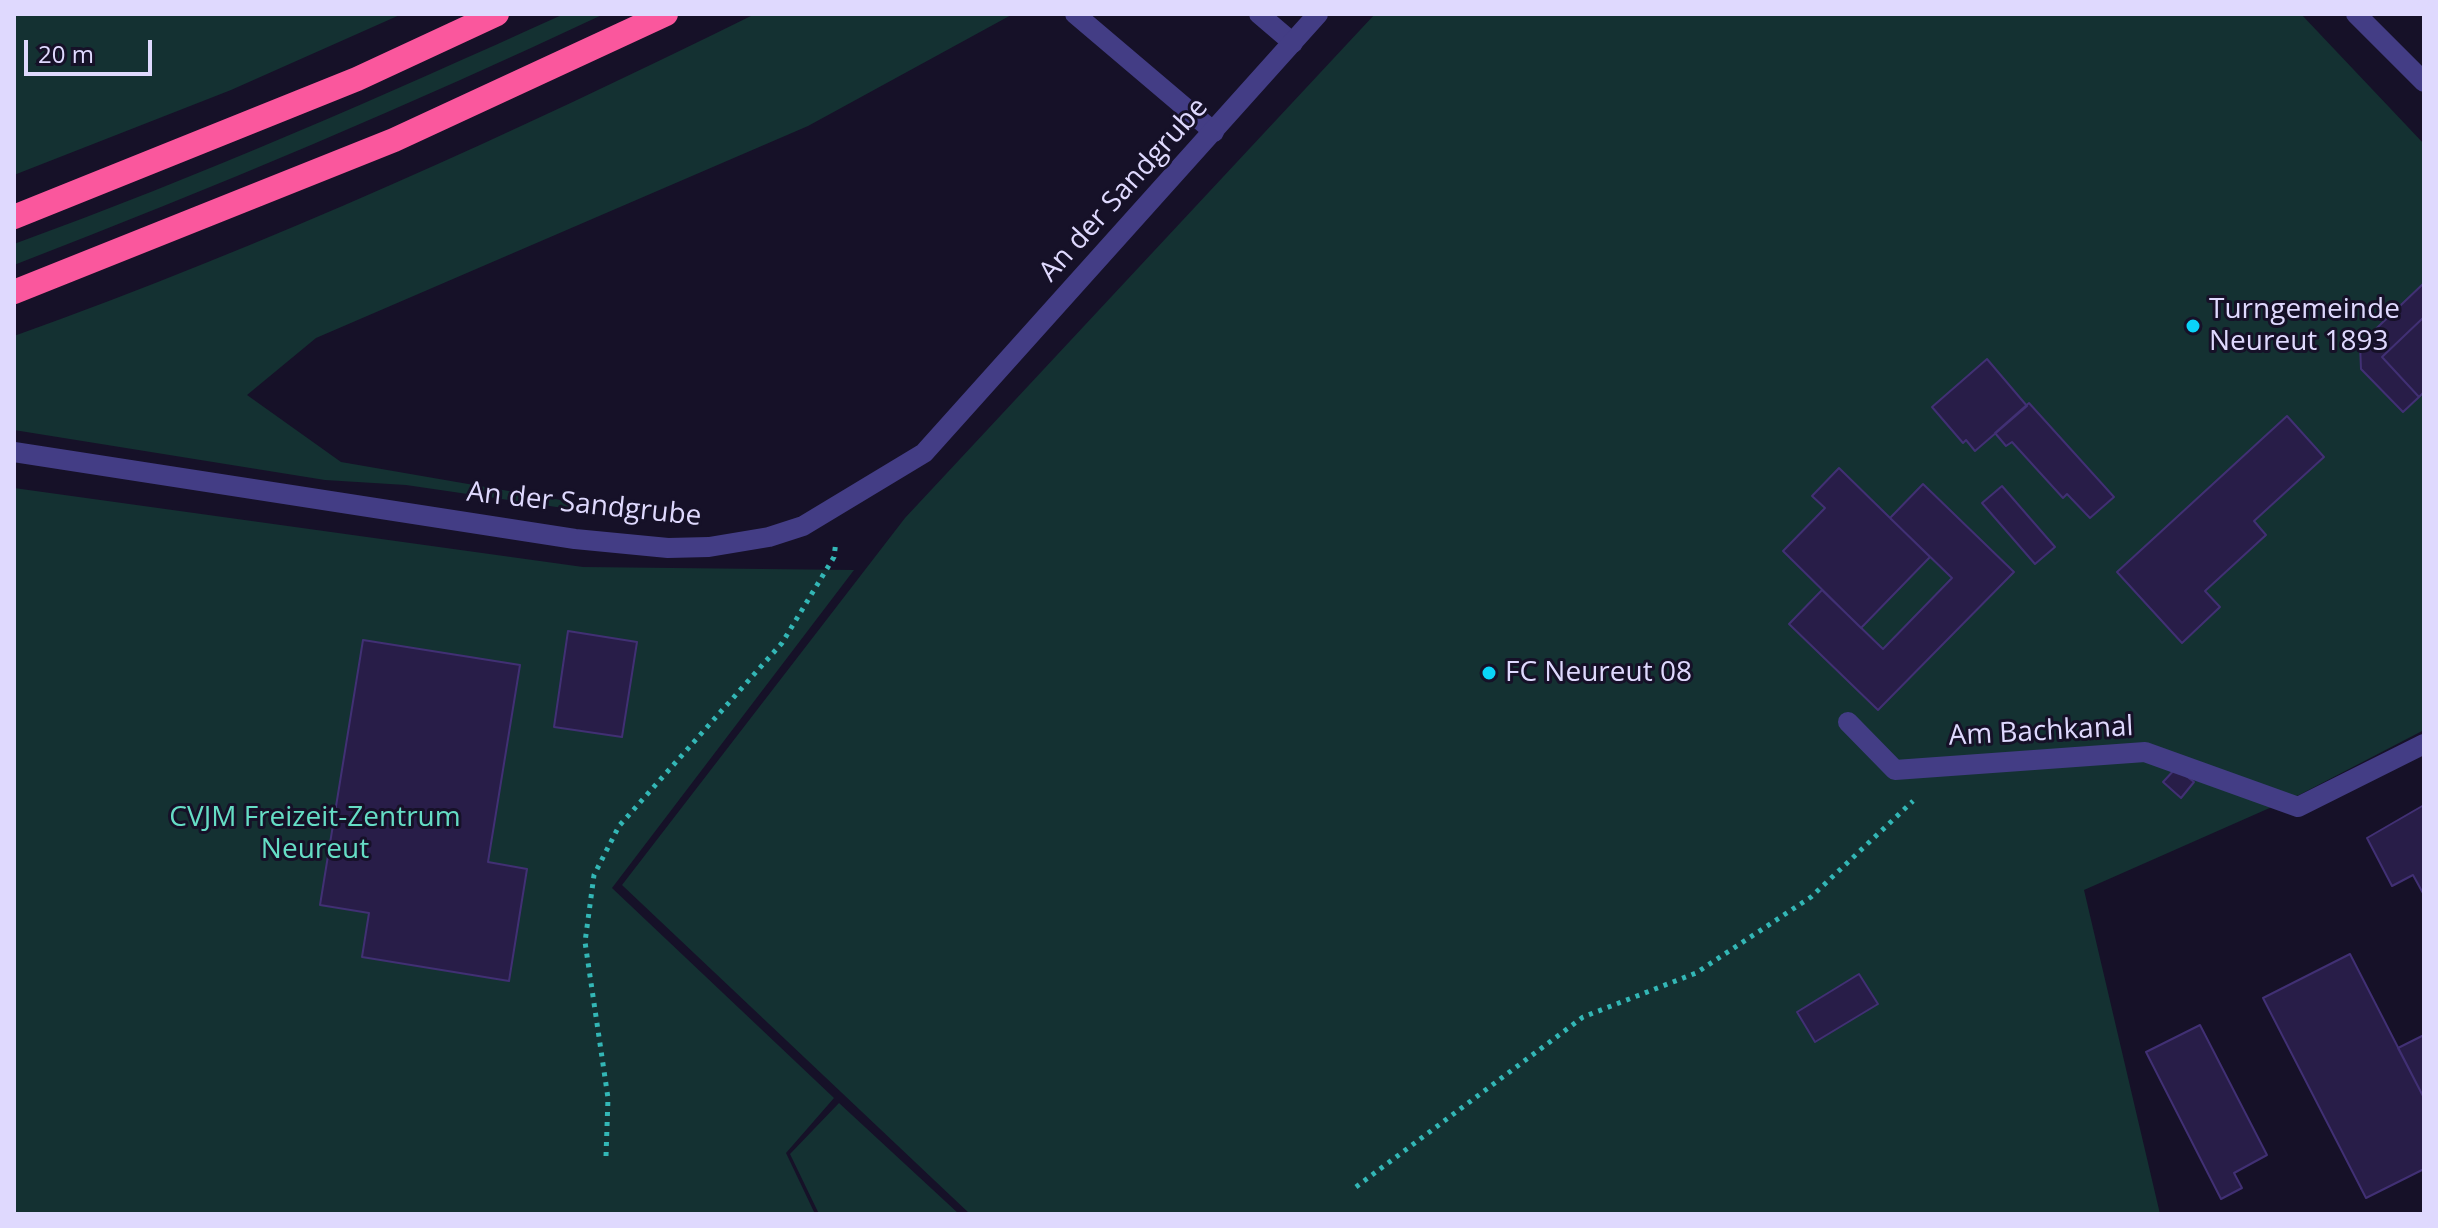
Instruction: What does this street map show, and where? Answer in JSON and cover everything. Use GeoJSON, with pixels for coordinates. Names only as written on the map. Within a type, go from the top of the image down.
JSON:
{"type":"FeatureCollection","features":[{"type":"Feature","properties":{"kind":"highway"},"geometry":{"type":"LineString","coordinates":[[14,217],[357,79],[497,14]]}},
{"type":"Feature","properties":{"kind":"highway"},"geometry":{"type":"LineString","coordinates":[[14,292],[394,140],[666,14]]}},
{"type":"Feature","properties":{"kind":"street"},"geometry":{"type":"LineString","coordinates":[[1075,14],[1214,132]]}},
{"type":"Feature","properties":{"kind":"street"},"geometry":{"type":"LineString","coordinates":[[1259,14],[1293,43]]}},
{"type":"Feature","properties":{"kind":"street","name":"An der Sandgrube"},"geometry":{"type":"LineString","coordinates":[[14,452],[575,539],[668,548],[709,547],[769,537],[803,526],[924,453],[1318,14]]}},
{"type":"Feature","properties":{"kind":"street"},"geometry":{"type":"LineString","coordinates":[[2356,14],[2424,82]]}},
{"type":"Feature","properties":{"kind":"street","name":"Am Bachkanal"},"geometry":{"type":"LineString","coordinates":[[1848,722],[1895,770],[2145,752],[2298,807],[2424,744]]}},
{"type":"Feature","properties":{"kind":"path"},"geometry":{"type":"LineString","coordinates":[[606,1156],[608,1098],[585,942],[594,875],[619,826],[782,643],[834,557],[843,501]]}},
{"type":"Feature","properties":{"kind":"path"},"geometry":{"type":"LineString","coordinates":[[1356,1187],[1583,1017],[1696,973],[1811,897],[1952,765]]}},
{"type":"Feature","properties":{"kind":"green space"},"geometry":{"type":"Polygon","coordinates":[[[14,14],[402,14],[231,90],[14,175],[14,14]]]}},
{"type":"Feature","properties":{"kind":"green space"},"geometry":{"type":"Polygon","coordinates":[[[564,14],[604,14],[312,145],[14,265],[14,244],[291,134],[564,14]]]}},
{"type":"Feature","properties":{"kind":"green space"},"geometry":{"type":"Polygon","coordinates":[[[755,14],[1013,14],[808,126],[316,338],[247,395],[341,462],[578,503],[577,510],[406,485],[325,480],[14,430],[14,336],[297,226],[573,102],[755,14]]]}},
{"type":"Feature","properties":{"kind":"green space","name":"FC Neureut 08"},"geometry":{"type":"Polygon","coordinates":[[[1375,14],[2301,14],[2424,144],[2424,730],[2299,795],[2084,890],[2160,1214],[970,1214],[622,885],[905,518],[1375,14]]]}},
{"type":"Feature","properties":{"kind":"green space","name":"CVJM Freizeit-Zentrum Neureut"},"geometry":{"type":"Polygon","coordinates":[[[14,488],[583,567],[854,570],[612,888],[834,1098],[786,1153],[815,1214],[14,1214],[14,488]]]}},
{"type":"Feature","properties":{"kind":"green space"},"geometry":{"type":"Polygon","coordinates":[[[839,1103],[959,1214],[819,1214],[790,1154],[839,1103]]]}},
{"type":"Feature","properties":{"kind":"building"},"geometry":{"type":"Polygon","coordinates":[[[2424,283],[2424,317],[2382,357],[2419,397],[2403,412],[2361,369],[2360,344],[2424,283]]]}},
{"type":"Feature","properties":{"kind":"building"},"geometry":{"type":"Polygon","coordinates":[[[2424,317],[2424,392],[2419,397],[2382,357],[2424,317]]]}},
{"type":"Feature","properties":{"kind":"building"},"geometry":{"type":"Polygon","coordinates":[[[1987,359],[2027,406],[1975,451],[1966,440],[1963,443],[1932,407],[1987,359]]]}},
{"type":"Feature","properties":{"kind":"building"},"geometry":{"type":"Polygon","coordinates":[[[2029,403],[2114,497],[2090,518],[2067,494],[2063,498],[2012,442],[2006,446],[1995,433],[2029,403]]]}},
{"type":"Feature","properties":{"kind":"building"},"geometry":{"type":"Polygon","coordinates":[[[2287,416],[2324,457],[2254,521],[2266,535],[2205,591],[2220,607],[2182,643],[2117,572],[2287,416]]]}},
{"type":"Feature","properties":{"kind":"building"},"geometry":{"type":"Polygon","coordinates":[[[1839,468],[1930,557],[1861,628],[1783,551],[1825,508],[1812,496],[1839,468]]]}},
{"type":"Feature","properties":{"kind":"building"},"geometry":{"type":"Polygon","coordinates":[[[1923,484],[2014,572],[1878,710],[1789,624],[1822,590],[1883,649],[1952,578],[1890,518],[1923,484]]]}},
{"type":"Feature","properties":{"kind":"building"},"geometry":{"type":"Polygon","coordinates":[[[2002,486],[2055,547],[2035,564],[1982,503],[2002,486]]]}},
{"type":"Feature","properties":{"kind":"building"},"geometry":{"type":"Polygon","coordinates":[[[568,631],[637,642],[622,737],[554,727],[568,631]]]}},
{"type":"Feature","properties":{"kind":"building"},"geometry":{"type":"Polygon","coordinates":[[[363,640],[520,665],[488,862],[527,869],[509,981],[362,957],[369,913],[320,905],[363,640]]]}},
{"type":"Feature","properties":{"kind":"building"},"geometry":{"type":"Polygon","coordinates":[[[2176,768],[2194,782],[2181,798],[2163,782],[2176,768]]]}},
{"type":"Feature","properties":{"kind":"building"},"geometry":{"type":"Polygon","coordinates":[[[2424,805],[2424,895],[2413,875],[2392,886],[2367,838],[2424,805]]]}},
{"type":"Feature","properties":{"kind":"building"},"geometry":{"type":"Polygon","coordinates":[[[2350,954],[2424,1098],[2424,1169],[2366,1198],[2263,998],[2350,954]]]}},
{"type":"Feature","properties":{"kind":"building"},"geometry":{"type":"Polygon","coordinates":[[[1859,974],[1878,1004],[1815,1042],[1797,1012],[1859,974]]]}},
{"type":"Feature","properties":{"kind":"building"},"geometry":{"type":"Polygon","coordinates":[[[2200,1025],[2267,1155],[2234,1173],[2242,1188],[2221,1199],[2146,1052],[2200,1025]]]}},
{"type":"Feature","properties":{"kind":"building"},"geometry":{"type":"Polygon","coordinates":[[[2424,1035],[2424,1098],[2398,1048],[2424,1035]]]}},
{"type":"Feature","properties":{"kind":"place","name":"Turngemeinde Neureut 1893"},"geometry":{"type":"Point","coordinates":[2193,326]}},
{"type":"Feature","properties":{"kind":"place","name":"FC Neureut 08"},"geometry":{"type":"Point","coordinates":[1489,673]}}]}
